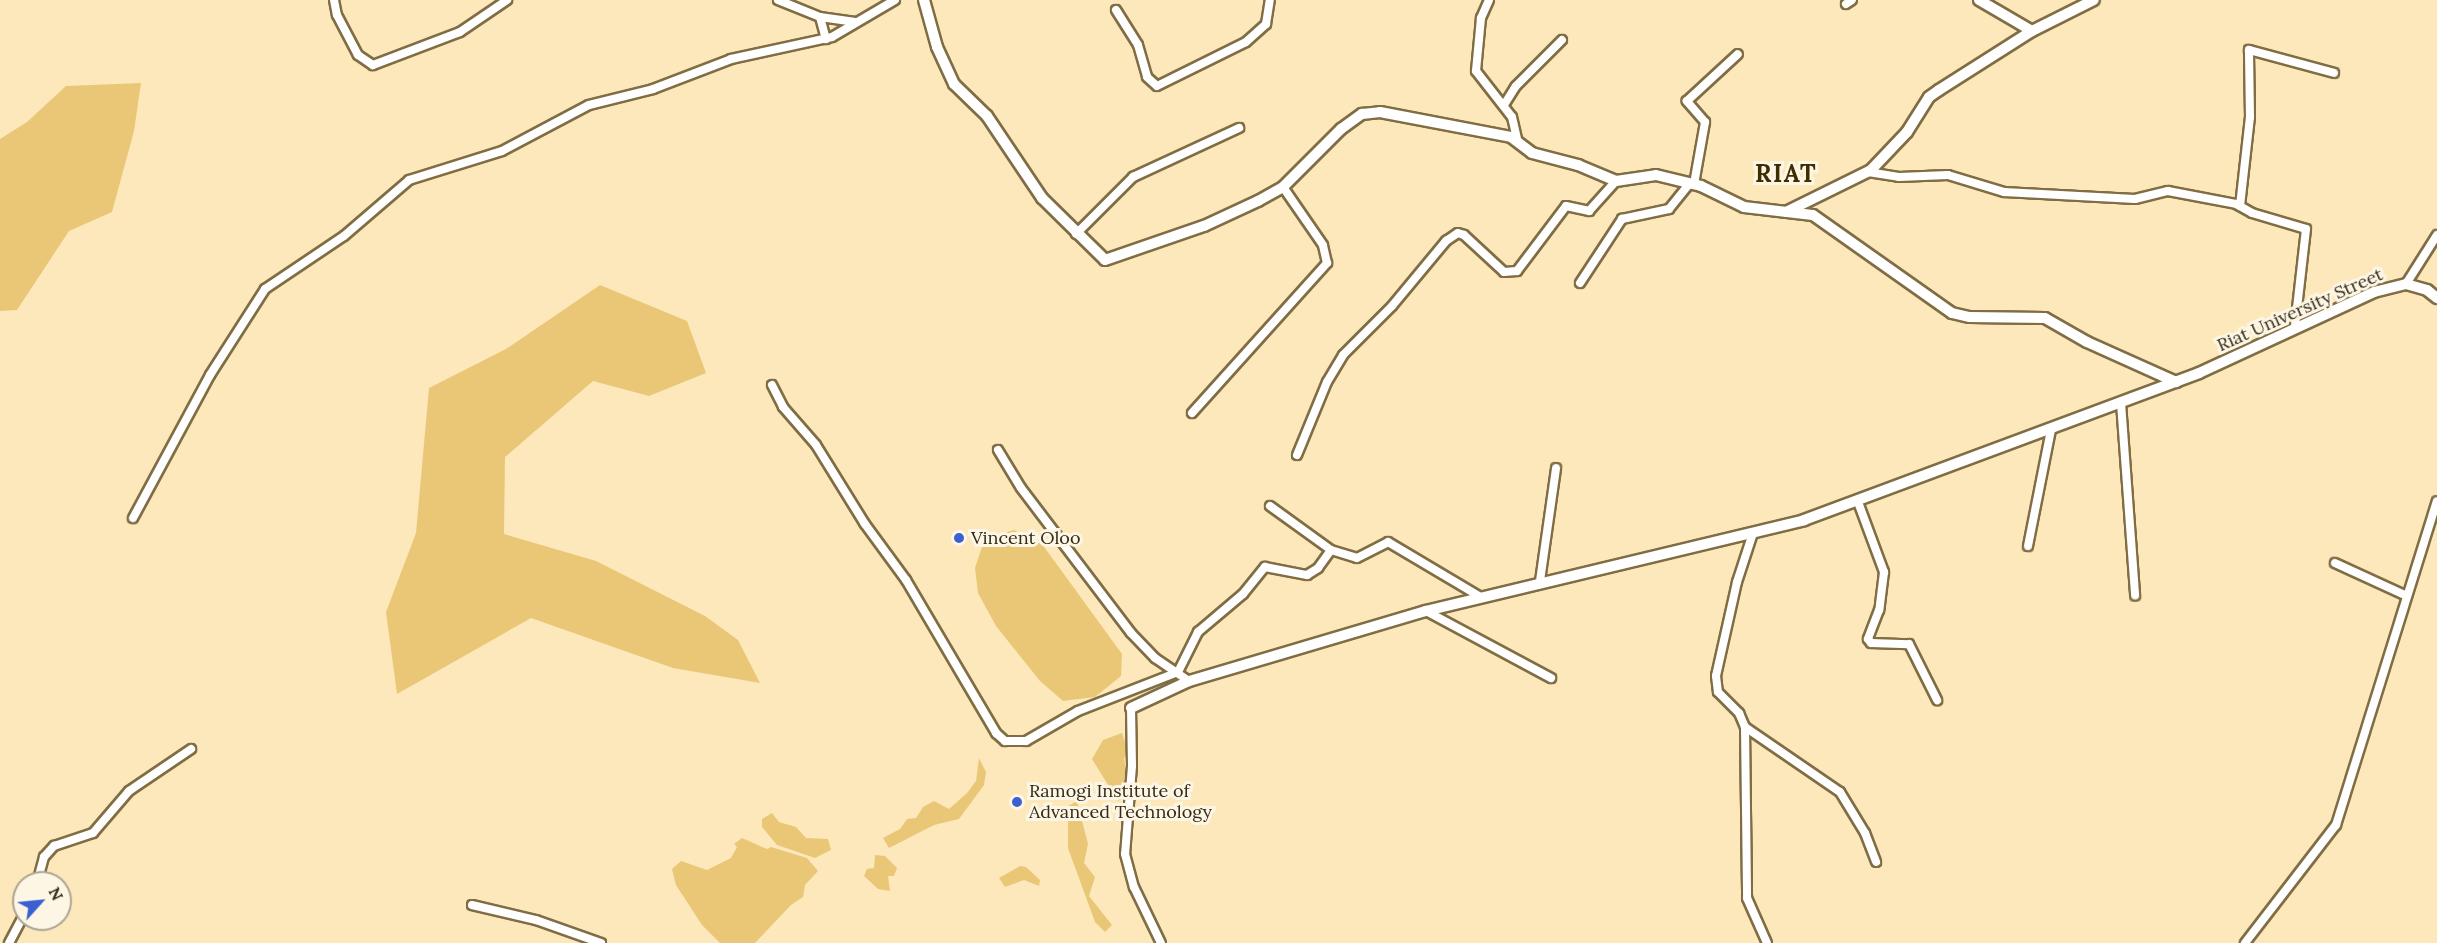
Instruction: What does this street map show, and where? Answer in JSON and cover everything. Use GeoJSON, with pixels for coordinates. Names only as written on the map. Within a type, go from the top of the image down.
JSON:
{"type":"FeatureCollection","features":[{"type":"Feature","properties":{"kind":"street"},"geometry":{"type":"LineString","coordinates":[[334,0],[337,15],[358,55],[373,65],[460,32],[507,0]]}},
{"type":"Feature","properties":{"kind":"street"},"geometry":{"type":"LineString","coordinates":[[778,0],[820,17],[854,22]]}},
{"type":"Feature","properties":{"kind":"street"},"geometry":{"type":"LineString","coordinates":[[133,518],[210,375],[265,289],[344,236],[409,180],[502,151],[589,105],[653,89],[731,59],[826,39],[895,0]]}},
{"type":"Feature","properties":{"kind":"street"},"geometry":{"type":"LineString","coordinates":[[924,0],[937,47],[954,84],[987,116],[1042,198],[1100,257],[1115,259],[1204,226],[1283,187],[1314,153],[1362,114],[1380,112],[1440,126],[1483,130],[1518,142],[1541,157],[1578,165],[1616,181],[1649,174],[1692,184],[1744,207],[1817,217],[1866,256],[1952,313],[1970,317],[2045,318],[2087,342],[2176,382]]}},
{"type":"Feature","properties":{"kind":"street"},"geometry":{"type":"LineString","coordinates":[[1116,10],[1138,45],[1147,77],[1157,86],[1246,42],[1266,24],[1270,0]]}},
{"type":"Feature","properties":{"kind":"street"},"geometry":{"type":"LineString","coordinates":[[1489,0],[1481,18],[1476,71],[1504,105],[1518,142]]}},
{"type":"Feature","properties":{"kind":"street"},"geometry":{"type":"LineString","coordinates":[[1979,0],[2032,31]]}},
{"type":"Feature","properties":{"kind":"street"},"geometry":{"type":"LineString","coordinates":[[1783,213],[1868,172],[1907,132],[1929,98],[2032,31],[2094,0]]}},
{"type":"Feature","properties":{"kind":"street"},"geometry":{"type":"LineString","coordinates":[[820,17],[826,39]]}},
{"type":"Feature","properties":{"kind":"street"},"geometry":{"type":"LineString","coordinates":[[1504,105],[1516,86],[1562,40]]}},
{"type":"Feature","properties":{"kind":"street"},"geometry":{"type":"LineString","coordinates":[[2240,206],[2250,117],[2249,50],[2334,73]]}},
{"type":"Feature","properties":{"kind":"street"},"geometry":{"type":"LineString","coordinates":[[1580,283],[1622,219],[1669,209],[1692,184],[1705,120],[1688,101],[1738,54]]}},
{"type":"Feature","properties":{"kind":"street"},"geometry":{"type":"LineString","coordinates":[[1076,234],[1133,177],[1239,128]]}},
{"type":"Feature","properties":{"kind":"street"},"geometry":{"type":"LineString","coordinates":[[1868,172],[1899,177],[1948,175],[2004,192],[2135,200],[2168,191],[2240,206],[2308,231],[2295,326]]}},
{"type":"Feature","properties":{"kind":"street"},"geometry":{"type":"LineString","coordinates":[[1297,455],[1322,402],[1327,382],[1343,355],[1392,306],[1446,241],[1458,233],[1464,235],[1504,272],[1517,271],[1566,206],[1589,211],[1616,181]]}},
{"type":"Feature","properties":{"kind":"street"},"geometry":{"type":"LineString","coordinates":[[1192,413],[1327,263],[1323,245],[1283,187]]}},
{"type":"Feature","properties":{"kind":"street"},"geometry":{"type":"LineString","coordinates":[[2406,284],[2437,235]]}},
{"type":"Feature","properties":{"kind":"street","name":"Riat University Street"},"geometry":{"type":"LineString","coordinates":[[1131,708],[1190,681],[1426,611],[1540,581],[1753,534],[1858,502],[2176,382],[2374,292],[2406,284],[2437,298]]}},
{"type":"Feature","properties":{"kind":"street"},"geometry":{"type":"LineString","coordinates":[[772,385],[783,407],[816,445],[865,525],[906,580],[1000,738],[1026,741],[1078,711],[1179,672],[1198,632],[1243,594],[1265,567],[1307,575],[1318,568],[1331,550]]}},
{"type":"Feature","properties":{"kind":"street"},"geometry":{"type":"LineString","coordinates":[[2121,403],[2135,595]]}},
{"type":"Feature","properties":{"kind":"street"},"geometry":{"type":"LineString","coordinates":[[2028,546],[2050,430]]}},
{"type":"Feature","properties":{"kind":"street"},"geometry":{"type":"LineString","coordinates":[[998,450],[1022,488],[1131,633],[1155,658],[1190,681]]}},
{"type":"Feature","properties":{"kind":"street"},"geometry":{"type":"LineString","coordinates":[[1540,581],[1556,468]]}},
{"type":"Feature","properties":{"kind":"street"},"geometry":{"type":"LineString","coordinates":[[2245,943],[2336,825],[2437,501]]}},
{"type":"Feature","properties":{"kind":"street"},"geometry":{"type":"LineString","coordinates":[[1858,502],[1884,572],[1879,610],[1868,639],[1871,643],[1909,644],[1937,700]]}},
{"type":"Feature","properties":{"kind":"street"},"geometry":{"type":"LineString","coordinates":[[1270,507],[1331,550],[1357,558],[1388,542],[1479,596]]}},
{"type":"Feature","properties":{"kind":"street"},"geometry":{"type":"LineString","coordinates":[[1753,534],[1737,582],[1716,676],[1718,692],[1739,713],[1745,727],[1747,897],[1767,943]]}},
{"type":"Feature","properties":{"kind":"street"},"geometry":{"type":"LineString","coordinates":[[2335,563],[2407,596]]}},
{"type":"Feature","properties":{"kind":"street"},"geometry":{"type":"LineString","coordinates":[[1426,611],[1551,678]]}},
{"type":"Feature","properties":{"kind":"street"},"geometry":{"type":"LineString","coordinates":[[1131,708],[1131,775],[1123,840],[1134,887],[1161,943]]}},
{"type":"Feature","properties":{"kind":"street"},"geometry":{"type":"LineString","coordinates":[[1745,727],[1840,792],[1865,833],[1876,862]]}},
{"type":"Feature","properties":{"kind":"street"},"geometry":{"type":"LineString","coordinates":[[40,871],[44,857],[54,846],[93,833],[129,791],[191,749]]}},
{"type":"Feature","properties":{"kind":"street"},"geometry":{"type":"LineString","coordinates":[[472,905],[536,920],[601,943]]}},
{"type":"Feature","properties":{"kind":"shaded area"},"geometry":{"type":"Polygon","coordinates":[[[141,83],[134,131],[112,212],[69,231],[17,310],[0,311],[0,139],[27,122],[66,86],[141,83]]]}},
{"type":"Feature","properties":{"kind":"shaded area"},"geometry":{"type":"Polygon","coordinates":[[[600,285],[687,321],[706,373],[649,396],[593,381],[505,457],[504,534],[596,561],[705,616],[738,640],[760,683],[673,668],[531,618],[397,694],[386,612],[416,533],[429,388],[506,349],[600,285]]]}},
{"type":"Feature","properties":{"kind":"shaded area"},"geometry":{"type":"Polygon","coordinates":[[[1014,530],[1042,544],[1122,654],[1121,676],[1095,697],[1063,701],[1040,681],[996,626],[978,593],[975,568],[982,547],[996,535],[1014,530]]]}},
{"type":"Feature","properties":{"kind":"shaded area"},"geometry":{"type":"Polygon","coordinates":[[[1122,733],[1128,751],[1124,758],[1127,778],[1123,798],[1118,801],[1092,759],[1103,740],[1122,733]]]}},
{"type":"Feature","properties":{"kind":"shaded area"},"geometry":{"type":"Polygon","coordinates":[[[979,758],[986,772],[984,785],[959,819],[934,825],[889,848],[883,838],[900,829],[907,819],[916,818],[923,807],[934,801],[949,809],[967,793],[976,781],[979,758]]]}},
{"type":"Feature","properties":{"kind":"shaded area"},"geometry":{"type":"Polygon","coordinates":[[[1077,801],[1088,844],[1084,863],[1095,877],[1089,896],[1112,925],[1105,932],[1095,922],[1068,848],[1068,806],[1077,801]]]}},
{"type":"Feature","properties":{"kind":"shaded area"},"geometry":{"type":"Polygon","coordinates":[[[772,813],[779,822],[796,827],[806,838],[828,839],[831,850],[815,858],[777,845],[762,827],[762,819],[772,813]]]}},
{"type":"Feature","properties":{"kind":"shaded area"},"geometry":{"type":"Polygon","coordinates":[[[742,838],[767,849],[771,847],[807,858],[818,871],[805,885],[803,897],[791,905],[755,943],[720,943],[702,925],[676,885],[672,869],[681,861],[707,870],[731,858],[737,847],[734,844],[742,838]]]}},
{"type":"Feature","properties":{"kind":"shaded area"},"geometry":{"type":"Polygon","coordinates":[[[875,855],[885,856],[897,868],[894,876],[888,876],[890,891],[878,889],[864,876],[867,869],[874,868],[875,855]]]}},
{"type":"Feature","properties":{"kind":"shaded area"},"geometry":{"type":"Polygon","coordinates":[[[1020,866],[1026,867],[1040,880],[1039,886],[1024,880],[1005,887],[999,878],[1020,866]]]}},
{"type":"Feature","properties":{"kind":"place","name":"Vincent Oloo"},"geometry":{"type":"Point","coordinates":[959,538]}},
{"type":"Feature","properties":{"kind":"place","name":"Ramogi Institute of Advanced Technology"},"geometry":{"type":"Point","coordinates":[1017,802]}},
{"type":"Feature","properties":{"kind":"district","name":"RIAT"},"geometry":{"type":"Point","coordinates":[1786,174]}}]}
